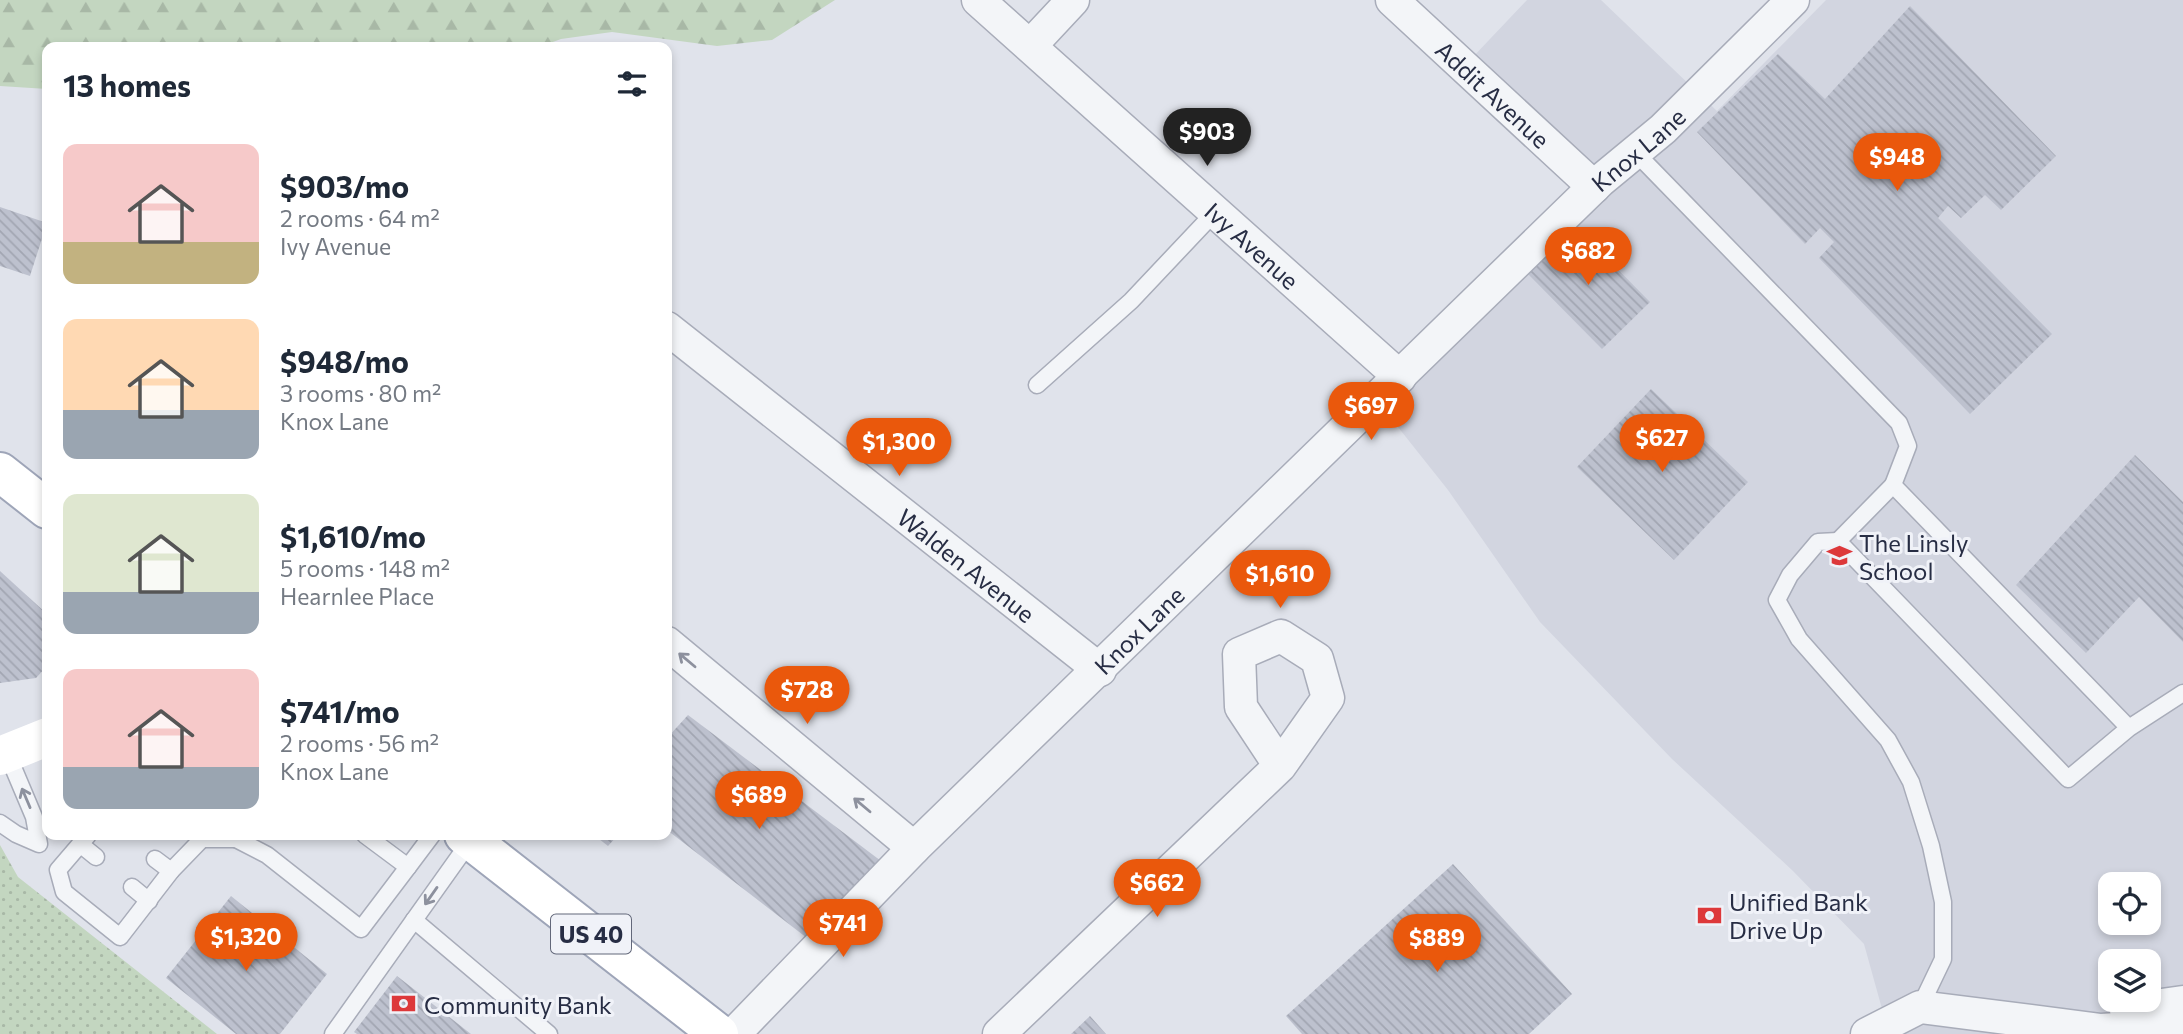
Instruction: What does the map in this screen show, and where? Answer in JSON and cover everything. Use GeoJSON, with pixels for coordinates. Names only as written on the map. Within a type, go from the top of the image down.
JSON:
{"type":"FeatureCollection","features":[{"type":"Feature","properties":{"kind":"main road"},"geometry":{"type":"LineString","coordinates":[[0,472],[42,505]]}},
{"type":"Feature","properties":{"kind":"main road"},"geometry":{"type":"LineString","coordinates":[[3,755],[42,739]]}},
{"type":"Feature","properties":{"kind":"main road","name":"US 40"},"geometry":{"type":"LineString","coordinates":[[471,840],[719,1034]]}},
{"type":"Feature","properties":{"kind":"street","name":"Ivy Avenue"},"geometry":{"type":"LineString","coordinates":[[978,0],[1400,377]]}},
{"type":"Feature","properties":{"kind":"street"},"geometry":{"type":"LineString","coordinates":[[1031,46],[1073,0]]}},
{"type":"Feature","properties":{"kind":"street","name":"Addit Avenue"},"geometry":{"type":"LineString","coordinates":[[1392,0],[1594,187]]}},
{"type":"Feature","properties":{"kind":"street","name":"Knox Lane"},"geometry":{"type":"LineString","coordinates":[[734,1034],[914,848],[1594,187],[1663,130],[1793,0]]}},
{"type":"Feature","properties":{"kind":"street","name":"Walden Avenue"},"geometry":{"type":"LineString","coordinates":[[672,332],[1100,670]]}},
{"type":"Feature","properties":{"kind":"street"},"geometry":{"type":"LineString","coordinates":[[672,647],[914,848]]}},
{"type":"Feature","properties":{"kind":"street"},"geometry":{"type":"LineString","coordinates":[[999,1034],[1280,766]]}},
{"type":"Feature","properties":{"kind":"street"},"geometry":{"type":"LineString","coordinates":[[2041,1023],[2183,1002]]}},
{"type":"Feature","properties":{"kind":"street"},"geometry":{"type":"LineString","coordinates":[[1867,1034],[1920,1007],[2101,1030],[2183,1025]]}},
{"type":"Feature","properties":{"kind":"lane"},"geometry":{"type":"LineString","coordinates":[[1634,152],[1899,424],[1908,446],[1893,485],[1838,541],[1818,542],[1790,575],[1777,600],[1799,639],[1888,740],[1911,782],[1931,846],[1943,902],[1943,959],[1920,1007]]}},
{"type":"Feature","properties":{"kind":"lane"},"geometry":{"type":"LineString","coordinates":[[1037,385],[1132,301],[1216,211]]}},
{"type":"Feature","properties":{"kind":"lane"},"geometry":{"type":"LineString","coordinates":[[1893,485],[2129,728]]}},
{"type":"Feature","properties":{"kind":"lane"},"geometry":{"type":"LineString","coordinates":[[1838,541],[2067,779],[2129,728],[2183,693]]}},
{"type":"Feature","properties":{"kind":"lane"},"geometry":{"type":"LineString","coordinates":[[3,755],[34,817],[39,844],[58,870],[64,892],[120,937],[198,840]]}},
{"type":"Feature","properties":{"kind":"lane"},"geometry":{"type":"LineString","coordinates":[[0,823],[39,844]]}},
{"type":"Feature","properties":{"kind":"lane"},"geometry":{"type":"LineString","coordinates":[[58,870],[84,840],[96,857]]}},
{"type":"Feature","properties":{"kind":"lane"},"geometry":{"type":"LineString","coordinates":[[243,840],[267,855],[361,929],[428,840]]}},
{"type":"Feature","properties":{"kind":"lane"},"geometry":{"type":"LineString","coordinates":[[333,1034],[414,920],[465,840]]}},
{"type":"Feature","properties":{"kind":"lane"},"geometry":{"type":"LineString","coordinates":[[370,843],[408,867]]}},
{"type":"Feature","properties":{"kind":"lane"},"geometry":{"type":"LineString","coordinates":[[267,855],[282,848]]}},
{"type":"Feature","properties":{"kind":"lane"},"geometry":{"type":"LineString","coordinates":[[155,859],[171,872]]}},
{"type":"Feature","properties":{"kind":"lane"},"geometry":{"type":"LineString","coordinates":[[299,881],[314,873]]}},
{"type":"Feature","properties":{"kind":"lane"},"geometry":{"type":"LineString","coordinates":[[132,887],[149,901]]}},
{"type":"Feature","properties":{"kind":"lane"},"geometry":{"type":"LineString","coordinates":[[414,920],[549,1034]]}},
{"type":"Feature","properties":{"kind":"shaded area","name":"The Linsly School"},"geometry":{"type":"Polygon","coordinates":[[[1527,0],[1601,0],[1717,111],[1826,0],[2183,0],[2183,1034],[1889,1034],[1864,944],[1793,871],[1672,759],[1540,622],[1448,490],[1386,412],[1604,189],[1471,59],[1527,0]]]}},
{"type":"Feature","properties":{"kind":"green space"},"geometry":{"type":"Polygon","coordinates":[[[0,0],[835,0],[772,40],[717,46],[612,32],[553,42],[42,42],[42,89],[0,86],[0,0]]]}},
{"type":"Feature","properties":{"kind":"green space"},"geometry":{"type":"Polygon","coordinates":[[[0,845],[18,877],[217,1034],[0,1034],[0,845]]]}},
{"type":"Feature","properties":{"kind":"building"},"geometry":{"type":"Polygon","coordinates":[[[1910,6],[2056,156],[2001,210],[1985,195],[1961,218],[1948,206],[1938,218],[2052,334],[1970,414],[1819,258],[1834,242],[1820,228],[1805,244],[1697,132],[1778,54],[1825,99],[1910,6]]]}},
{"type":"Feature","properties":{"kind":"building"},"geometry":{"type":"Polygon","coordinates":[[[0,207],[42,221],[42,239],[30,276],[0,266],[0,207]]]}},
{"type":"Feature","properties":{"kind":"building"},"geometry":{"type":"Polygon","coordinates":[[[1575,226],[1650,302],[1602,349],[1527,273],[1575,226]]]}},
{"type":"Feature","properties":{"kind":"building"},"geometry":{"type":"Polygon","coordinates":[[[1651,389],[1748,482],[1674,560],[1577,467],[1651,389]]]}},
{"type":"Feature","properties":{"kind":"building"},"geometry":{"type":"Polygon","coordinates":[[[2135,455],[2183,502],[2183,642],[2139,597],[2086,653],[2016,585],[2135,455]]]}},
{"type":"Feature","properties":{"kind":"building"},"geometry":{"type":"Polygon","coordinates":[[[0,571],[42,609],[42,671],[36,678],[0,683],[0,571]]]}},
{"type":"Feature","properties":{"kind":"building"},"geometry":{"type":"Polygon","coordinates":[[[688,715],[881,861],[807,938],[672,834],[672,733],[688,715]]]}},
{"type":"Feature","properties":{"kind":"building"},"geometry":{"type":"Polygon","coordinates":[[[600,840],[613,840],[608,846],[600,840]]]}},
{"type":"Feature","properties":{"kind":"building"},"geometry":{"type":"Polygon","coordinates":[[[1453,864],[1572,994],[1529,1034],[1302,1034],[1286,1016],[1453,864]]]}},
{"type":"Feature","properties":{"kind":"building"},"geometry":{"type":"Polygon","coordinates":[[[231,896],[327,974],[280,1034],[236,1034],[166,978],[231,896]]]}},
{"type":"Feature","properties":{"kind":"building","name":"Community Bank"},"geometry":{"type":"Polygon","coordinates":[[[397,976],[471,1034],[354,1032],[397,976]]]}},
{"type":"Feature","properties":{"kind":"building"},"geometry":{"type":"Polygon","coordinates":[[[1090,1016],[1106,1034],[1071,1034],[1090,1016]]]}},
{"type":"Feature","properties":{"kind":"place","name":"The Linsly School"},"geometry":{"type":"Point","coordinates":[1839,556]}},
{"type":"Feature","properties":{"kind":"place","name":"Unified Bank Drive Up"},"geometry":{"type":"Point","coordinates":[1709,915]}},
{"type":"Feature","properties":{"kind":"place","name":"Community Bank"},"geometry":{"type":"Point","coordinates":[404,1004]}}]}
